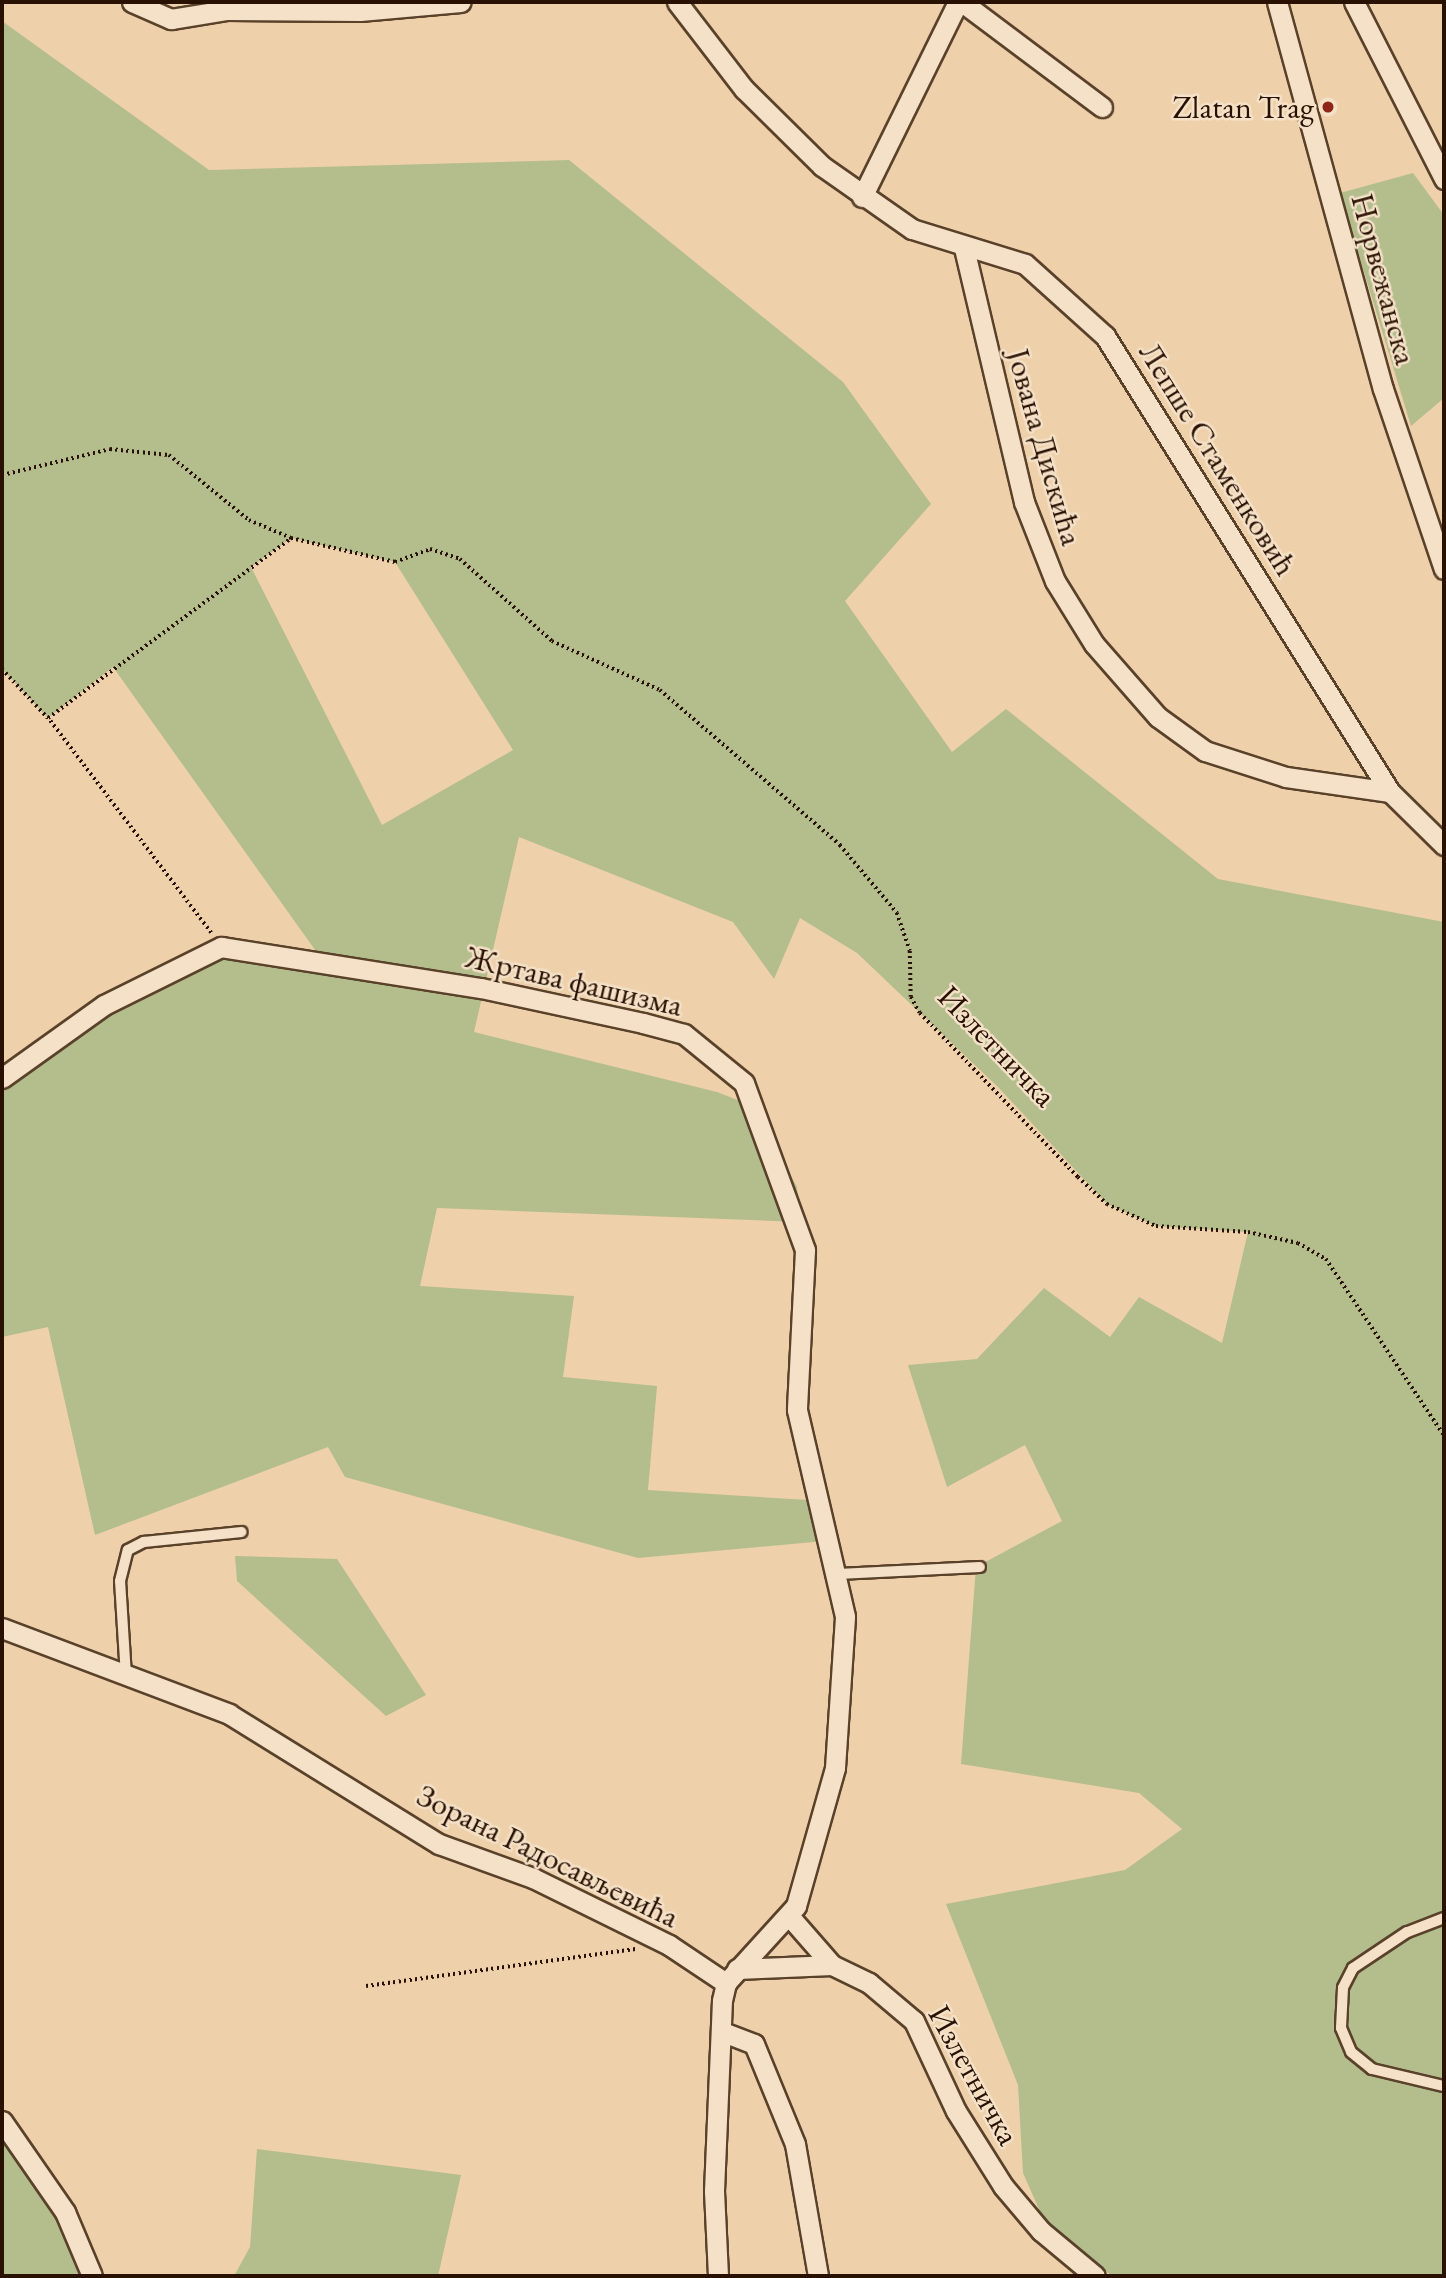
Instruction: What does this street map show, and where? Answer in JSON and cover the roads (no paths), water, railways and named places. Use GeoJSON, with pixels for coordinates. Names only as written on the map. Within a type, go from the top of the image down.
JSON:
{"type":"FeatureCollection","features":[{"type":"Feature","properties":{"kind":"street"},"geometry":{"type":"LineString","coordinates":[[132,2],[171,19],[227,10],[360,12],[461,2]]}},
{"type":"Feature","properties":{"kind":"street","name":"Лепше Стаменковић"},"geometry":{"type":"LineString","coordinates":[[677,2],[786,136],[862,197],[912,229],[1045,276],[1105,336],[1390,792],[1444,845]]}},
{"type":"Feature","properties":{"kind":"street"},"geometry":{"type":"LineString","coordinates":[[862,197],[960,2],[1102,107]]}},
{"type":"Feature","properties":{"kind":"street","name":"Норвежанска"},"geometry":{"type":"LineString","coordinates":[[1277,2],[1383,389],[1444,569]]}},
{"type":"Feature","properties":{"kind":"street"},"geometry":{"type":"LineString","coordinates":[[1354,2],[1444,179]]}},
{"type":"Feature","properties":{"kind":"street","name":"Јована Дискића"},"geometry":{"type":"LineString","coordinates":[[964,248],[1024,502],[1055,581],[1094,644],[1158,717],[1205,751],[1286,777],[1390,792]]}},
{"type":"Feature","properties":{"kind":"street","name":"Жртава фашизма"},"geometry":{"type":"LineString","coordinates":[[2,1078],[104,1005],[222,947],[481,988],[643,1023],[684,1034],[744,1083],[805,1250],[797,1410],[838,1574],[845,1617],[835,1768],[790,1917],[731,1976]]}},
{"type":"Feature","properties":{"kind":"street","name":"Зорана Радосављевића"},"geometry":{"type":"LineString","coordinates":[[2,1628],[229,1714],[439,1844],[533,1878],[731,1976]]}},
{"type":"Feature","properties":{"kind":"street","name":"Излетничка"},"geometry":{"type":"LineString","coordinates":[[790,1917],[832,1965],[869,1983],[914,2021],[956,2111],[1003,2186],[1041,2231],[1095,2276]]}},
{"type":"Feature","properties":{"kind":"street"},"geometry":{"type":"LineString","coordinates":[[718,2276],[714,2191],[723,2032],[731,1976],[832,1965]]}},
{"type":"Feature","properties":{"kind":"street"},"geometry":{"type":"LineString","coordinates":[[723,2032],[754,2044],[795,2144],[818,2276]]}},
{"type":"Feature","properties":{"kind":"street"},"geometry":{"type":"LineString","coordinates":[[2,2120],[65,2212],[92,2276]]}},
{"type":"Feature","properties":{"kind":"lane"},"geometry":{"type":"LineString","coordinates":[[127,1676],[120,1581],[128,1550],[144,1542],[241,1532]]}},
{"type":"Feature","properties":{"kind":"lane"},"geometry":{"type":"LineString","coordinates":[[838,1574],[980,1567]]}},
{"type":"Feature","properties":{"kind":"lane"},"geometry":{"type":"LineString","coordinates":[[1444,1919],[1407,1932],[1353,1968],[1343,1988],[1341,2028],[1351,2052],[1371,2069],[1444,2086]]}},
{"type":"Feature","properties":{"kind":"place","name":"Zlatan Trag"},"geometry":{"type":"Point","coordinates":[1328,107]}}]}
